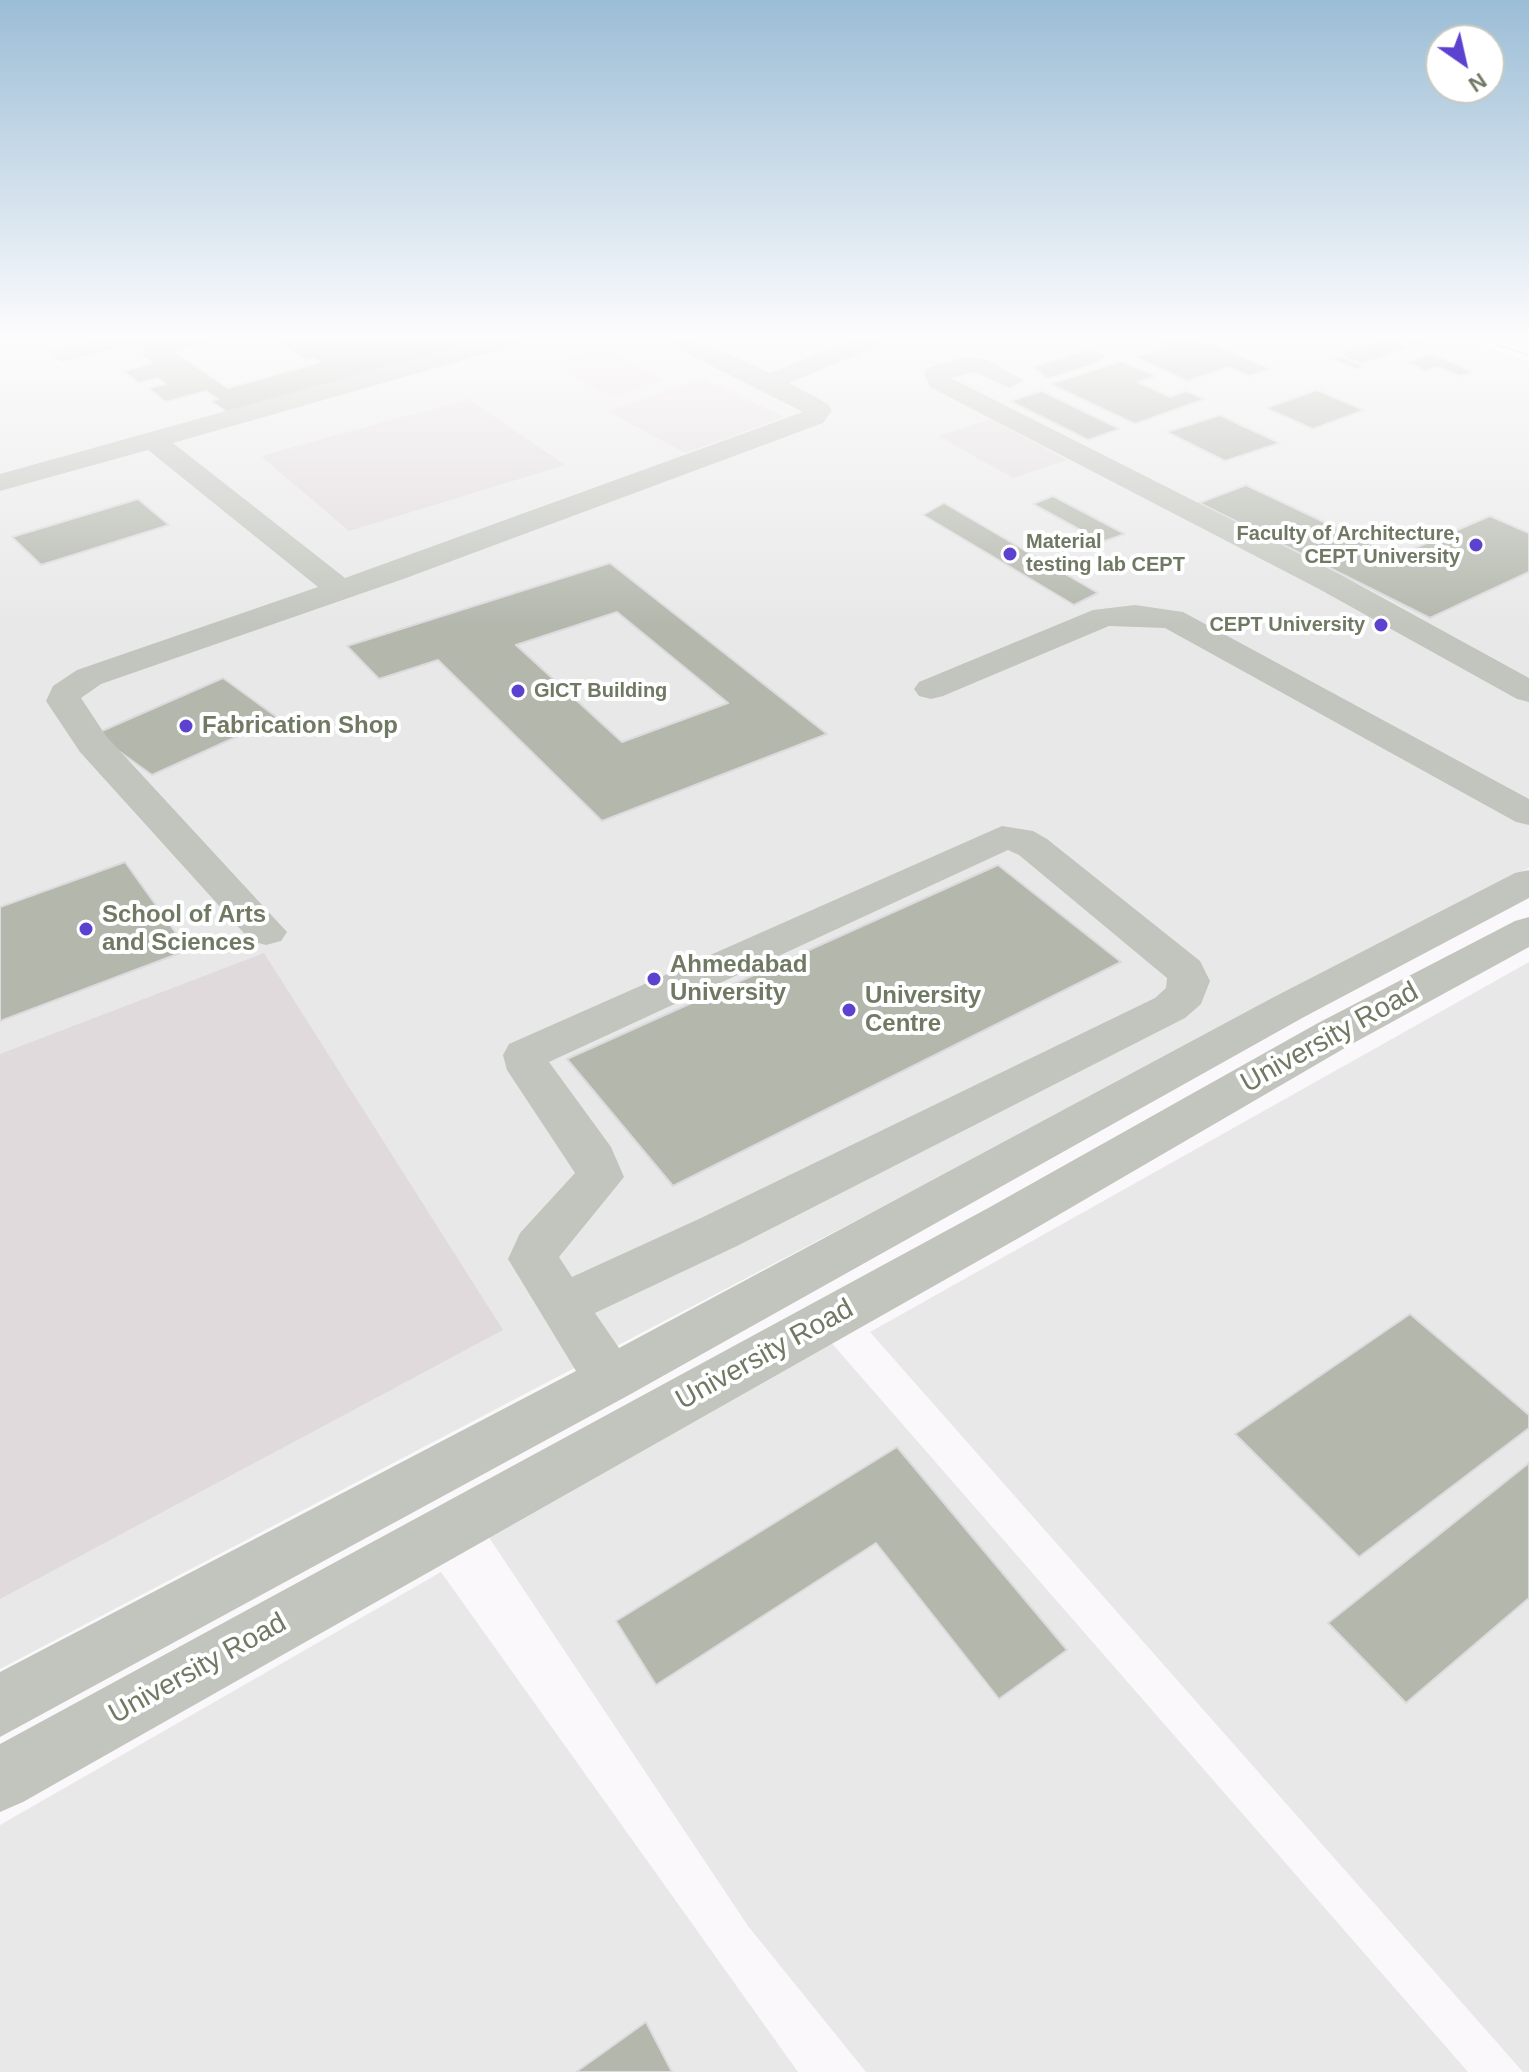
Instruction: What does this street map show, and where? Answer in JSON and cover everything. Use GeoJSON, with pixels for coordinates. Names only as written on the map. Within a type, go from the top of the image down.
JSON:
{"type":"FeatureCollection","features":[{"type":"Feature","properties":{"kind":"street"},"geometry":{"type":"LineString","coordinates":[[0,483],[179,433]]}},
{"type":"Feature","properties":{"kind":"street"},"geometry":{"type":"LineString","coordinates":[[266,932],[93,744],[63,701],[65,693],[89,677],[341,590],[776,433]]}},
{"type":"Feature","properties":{"kind":"street"},"geometry":{"type":"LineString","coordinates":[[1038,433],[1330,582],[1529,692]]}},
{"type":"Feature","properties":{"kind":"street"},"geometry":{"type":"LineString","coordinates":[[153,440],[341,590]]}},
{"type":"Feature","properties":{"kind":"street"},"geometry":{"type":"LineString","coordinates":[[931,689],[1086,622],[1118,615],[1172,619],[1264,666],[1529,814]]}},
{"type":"Feature","properties":{"kind":"street"},"geometry":{"type":"LineString","coordinates":[[562,1305],[719,1232],[1170,1008],[1186,994],[1189,981],[1185,971],[1033,847],[1019,839],[1002,838],[525,1055],[529,1070],[594,1160],[600,1177],[538,1247],[533,1259],[562,1305],[610,1379]]}},
{"type":"Feature","properties":{"kind":"street","name":"University Road"},"geometry":{"type":"LineString","coordinates":[[0,1706],[610,1379],[1289,1007],[1529,882]]}},
{"type":"Feature","properties":{"kind":"street","name":"University Road"},"geometry":{"type":"LineString","coordinates":[[0,1779],[1007,1221],[1334,1034],[1529,930]]}},
{"type":"Feature","properties":{"kind":"shaded area","name":"Ahmedabad University"},"geometry":{"type":"Polygon","coordinates":[[[0,433],[1529,433],[1529,868],[0,1669],[0,433]]]}},
{"type":"Feature","properties":{"kind":"shaded area"},"geometry":{"type":"Polygon","coordinates":[[[346,433],[518,433],[565,465],[349,531],[261,456],[346,433]]]}},
{"type":"Feature","properties":{"kind":"shaded area"},"geometry":{"type":"Polygon","coordinates":[[[647,433],[741,433],[685,453],[647,433]]]}},
{"type":"Feature","properties":{"kind":"shaded area"},"geometry":{"type":"Polygon","coordinates":[[[948,433],[1016,433],[1067,460],[1013,478],[938,436],[948,433]]]}},
{"type":"Feature","properties":{"kind":"shaded area"},"geometry":{"type":"Polygon","coordinates":[[[264,953],[503,1330],[0,1599],[0,1054],[264,953]]]}},
{"type":"Feature","properties":{"kind":"shaded area"},"geometry":{"type":"Polygon","coordinates":[[[1529,962],[1529,2072],[1523,2072],[870,1332],[1529,962]]]}},
{"type":"Feature","properties":{"kind":"shaded area"},"geometry":{"type":"Polygon","coordinates":[[[829,1340],[1468,2072],[866,2072],[748,1926],[484,1530],[829,1340]]]}},
{"type":"Feature","properties":{"kind":"shaded area"},"geometry":{"type":"Polygon","coordinates":[[[441,1572],[798,2072],[0,2072],[0,1825],[441,1572]]]}},
{"type":"Feature","properties":{"kind":"building"},"geometry":{"type":"Polygon","coordinates":[[[1073,433],[1109,433],[1088,440],[1073,433]]]}},
{"type":"Feature","properties":{"kind":"building"},"geometry":{"type":"Polygon","coordinates":[[[1168,433],[1258,433],[1280,443],[1225,461],[1168,433]]]}},
{"type":"Feature","properties":{"kind":"building","name":"Faculty of Architecture, CEPT University"},"geometry":{"type":"Polygon","coordinates":[[[1246,485],[1396,556],[1490,516],[1529,533],[1529,572],[1430,618],[1199,503],[1246,485]]]}},
{"type":"Feature","properties":{"kind":"building"},"geometry":{"type":"Polygon","coordinates":[[[1053,496],[1125,534],[1102,542],[1033,504],[1053,496]]]}},
{"type":"Feature","properties":{"kind":"building"},"geometry":{"type":"Polygon","coordinates":[[[138,499],[169,525],[41,565],[12,537],[138,499]]]}},
{"type":"Feature","properties":{"kind":"building","name":"Material testing lab CEPT"},"geometry":{"type":"Polygon","coordinates":[[[944,503],[1098,593],[1074,605],[923,515],[944,503]]]}},
{"type":"Feature","properties":{"kind":"building","name":"GICT Building"},"geometry":{"type":"Polygon","coordinates":[[[610,563],[827,734],[602,821],[438,660],[379,679],[347,646],[610,563]],[[617,612],[516,645],[622,742],[728,703],[617,612]]]}},
{"type":"Feature","properties":{"kind":"building","name":"Fabrication Shop"},"geometry":{"type":"Polygon","coordinates":[[[223,678],[278,718],[152,775],[95,734],[223,678]]]}},
{"type":"Feature","properties":{"kind":"building","name":"School of Arts and Sciences"},"geometry":{"type":"Polygon","coordinates":[[[125,862],[188,950],[0,1021],[0,907],[125,862]]]}},
{"type":"Feature","properties":{"kind":"building","name":"University Centre"},"geometry":{"type":"Polygon","coordinates":[[[998,865],[1121,962],[673,1186],[567,1059],[998,865]]]}},
{"type":"Feature","properties":{"kind":"building"},"geometry":{"type":"Polygon","coordinates":[[[1410,1314],[1529,1415],[1529,1428],[1359,1557],[1235,1434],[1410,1314]]]}},
{"type":"Feature","properties":{"kind":"building"},"geometry":{"type":"Polygon","coordinates":[[[897,1447],[1067,1650],[999,1699],[876,1543],[656,1685],[616,1621],[897,1447]]]}},
{"type":"Feature","properties":{"kind":"building"},"geometry":{"type":"Polygon","coordinates":[[[1529,1463],[1529,1598],[1406,1703],[1328,1623],[1529,1463]]]}},
{"type":"Feature","properties":{"kind":"building"},"geometry":{"type":"Polygon","coordinates":[[[646,2022],[672,2072],[576,2072],[646,2022]]]}},
{"type":"Feature","properties":{"kind":"place","name":"Faculty of Architecture, CEPT University"},"geometry":{"type":"Point","coordinates":[1476,545]}},
{"type":"Feature","properties":{"kind":"place","name":"Material testing lab CEPT"},"geometry":{"type":"Point","coordinates":[1010,554]}},
{"type":"Feature","properties":{"kind":"place","name":"CEPT University"},"geometry":{"type":"Point","coordinates":[1381,625]}},
{"type":"Feature","properties":{"kind":"place","name":"GICT Building"},"geometry":{"type":"Point","coordinates":[518,691]}},
{"type":"Feature","properties":{"kind":"place","name":"Fabrication Shop"},"geometry":{"type":"Point","coordinates":[186,726]}},
{"type":"Feature","properties":{"kind":"place","name":"School of Arts and Sciences"},"geometry":{"type":"Point","coordinates":[86,929]}},
{"type":"Feature","properties":{"kind":"place","name":"Ahmedabad University"},"geometry":{"type":"Point","coordinates":[654,979]}},
{"type":"Feature","properties":{"kind":"place","name":"University Centre"},"geometry":{"type":"Point","coordinates":[849,1010]}}]}
